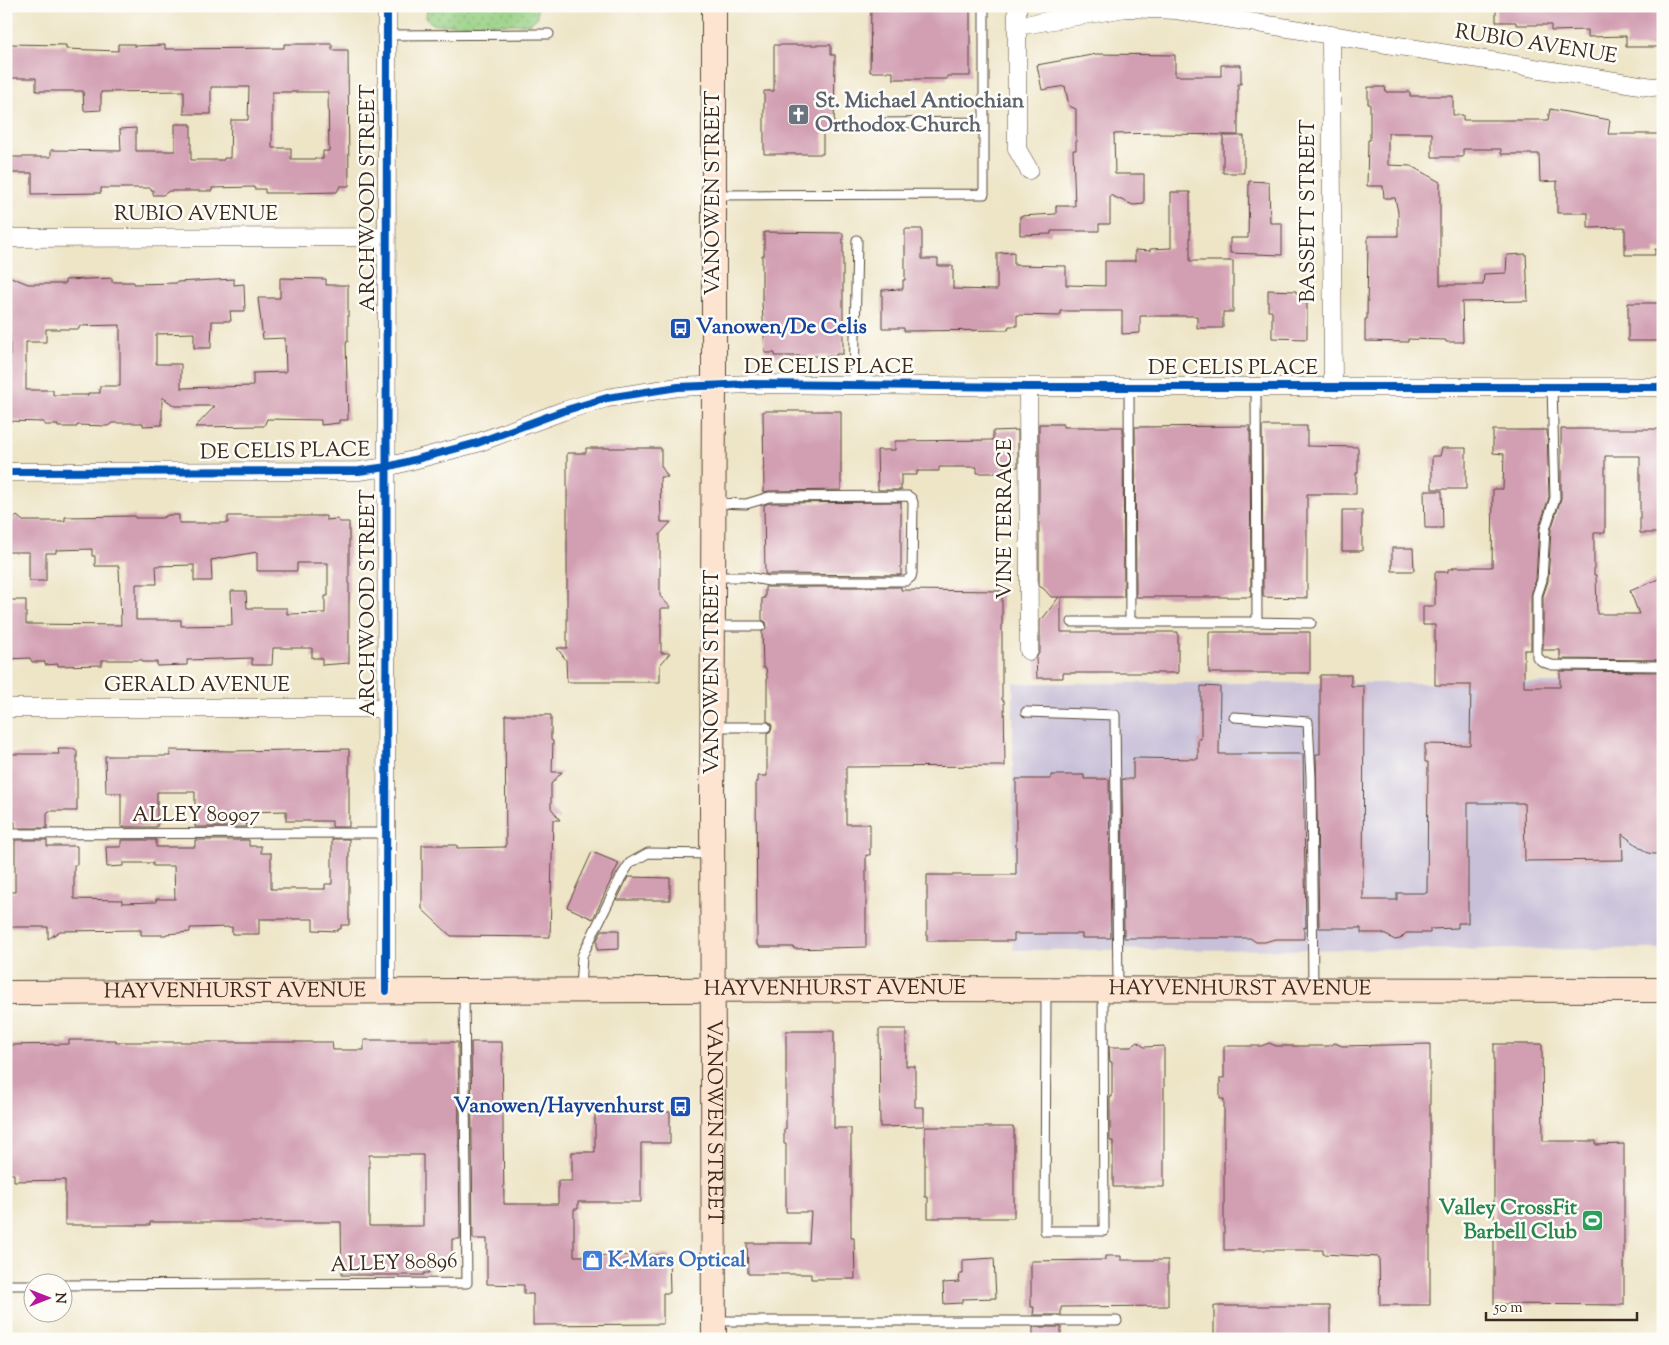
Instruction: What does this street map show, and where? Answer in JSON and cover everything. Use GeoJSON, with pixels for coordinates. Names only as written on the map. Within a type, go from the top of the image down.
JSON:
{"type":"FeatureCollection","features":[{"type":"Feature","properties":{"kind":"main road","name":"VANOWEN STREET"},"geometry":{"type":"LineString","coordinates":[[714,6],[712,727],[714,1330]]}},
{"type":"Feature","properties":{"kind":"main road","name":"HAYVENHURST AVENUE"},"geometry":{"type":"LineString","coordinates":[[6,993],[580,990],[1663,990]]}},
{"type":"Feature","properties":{"kind":"street","name":"ARCHWOOD STREET"},"geometry":{"type":"LineString","coordinates":[[386,991],[387,6]]}},
{"type":"Feature","properties":{"kind":"street"},"geometry":{"type":"LineString","coordinates":[[1017,6],[1017,149],[1029,170]]}},
{"type":"Feature","properties":{"kind":"street","name":"RUBIO AVENUE"},"geometry":{"type":"LineString","coordinates":[[1017,26],[1126,8],[1176,10],[1642,85],[1663,86]]}},
{"type":"Feature","properties":{"kind":"street","name":"BASSETT STREET"},"geometry":{"type":"LineString","coordinates":[[1331,35],[1333,387]]}},
{"type":"Feature","properties":{"kind":"street","name":"RUBIO AVENUE"},"geometry":{"type":"LineString","coordinates":[[6,238],[387,237]]}},
{"type":"Feature","properties":{"kind":"street","name":"DE CELIS PLACE"},"geometry":{"type":"LineString","coordinates":[[6,472],[349,471],[387,467],[477,443],[562,411],[607,398],[678,387],[714,385],[1663,387]]}},
{"type":"Feature","properties":{"kind":"street","name":"VINE TERRACE"},"geometry":{"type":"LineString","coordinates":[[1028,387],[1029,651]]}},
{"type":"Feature","properties":{"kind":"street","name":"GERALD AVENUE"},"geometry":{"type":"LineString","coordinates":[[6,708],[387,708]]}},
{"type":"Feature","properties":{"kind":"lane"},"geometry":{"type":"LineString","coordinates":[[713,195],[984,194],[984,6]]}},
{"type":"Feature","properties":{"kind":"lane"},"geometry":{"type":"LineString","coordinates":[[387,35],[548,34]]}},
{"type":"Feature","properties":{"kind":"lane"},"geometry":{"type":"LineString","coordinates":[[880,123],[984,122]]}},
{"type":"Feature","properties":{"kind":"lane"},"geometry":{"type":"LineString","coordinates":[[854,385],[857,240]]}},
{"type":"Feature","properties":{"kind":"lane"},"geometry":{"type":"LineString","coordinates":[[1129,387],[1130,622]]}},
{"type":"Feature","properties":{"kind":"lane"},"geometry":{"type":"LineString","coordinates":[[1256,387],[1257,622]]}},
{"type":"Feature","properties":{"kind":"lane"},"geometry":{"type":"LineString","coordinates":[[1552,387],[1555,498],[1545,529],[1542,580],[1537,595],[1537,656],[1543,662],[1552,665],[1663,666]]}},
{"type":"Feature","properties":{"kind":"lane"},"geometry":{"type":"LineString","coordinates":[[713,503],[746,504],[768,497],[908,496],[913,502],[912,573],[911,577],[906,581],[768,582],[747,577],[713,577]]}},
{"type":"Feature","properties":{"kind":"lane"},"geometry":{"type":"LineString","coordinates":[[1072,622],[1311,623]]}},
{"type":"Feature","properties":{"kind":"lane"},"geometry":{"type":"LineString","coordinates":[[713,626],[761,626]]}},
{"type":"Feature","properties":{"kind":"lane"},"geometry":{"type":"LineString","coordinates":[[1026,712],[1115,715],[1104,1230],[1045,1231],[1044,1048],[1046,990]]}},
{"type":"Feature","properties":{"kind":"lane"},"geometry":{"type":"LineString","coordinates":[[1234,717],[1308,722],[1311,777],[1312,990]]}},
{"type":"Feature","properties":{"kind":"lane"},"geometry":{"type":"LineString","coordinates":[[712,727],[766,727]]}},
{"type":"Feature","properties":{"kind":"lane","name":"ALLEY 80907"},"geometry":{"type":"LineString","coordinates":[[6,834],[387,833]]}},
{"type":"Feature","properties":{"kind":"lane"},"geometry":{"type":"LineString","coordinates":[[580,990],[582,956],[621,877],[630,863],[648,853],[712,854]]}},
{"type":"Feature","properties":{"kind":"lane","name":"ALLEY 80896"},"geometry":{"type":"LineString","coordinates":[[72,1285],[467,1283],[464,991]]}},
{"type":"Feature","properties":{"kind":"lane"},"geometry":{"type":"LineString","coordinates":[[6,1285],[22,1285]]}},
{"type":"Feature","properties":{"kind":"lane"},"geometry":{"type":"LineString","coordinates":[[714,1330],[1117,1321]]}},
{"type":"Feature","properties":{"kind":"shaded area"},"geometry":{"type":"Polygon","coordinates":[[[1013,683],[1663,683],[1663,949],[1013,950],[1013,683]]]}},
{"type":"Feature","properties":{"kind":"green space"},"geometry":{"type":"Polygon","coordinates":[[[427,6],[537,6],[537,18],[529,24],[433,25],[426,18],[427,6]]]}},
{"type":"Feature","properties":{"kind":"building"},"geometry":{"type":"Polygon","coordinates":[[[871,6],[970,6],[970,76],[947,76],[947,79],[893,79],[893,72],[870,72],[871,6]]]}},
{"type":"Feature","properties":{"kind":"building"},"geometry":{"type":"Polygon","coordinates":[[[1496,6],[1663,6],[1663,47],[1626,47],[1626,36],[1588,37],[1588,30],[1551,31],[1551,25],[1516,25],[1516,22],[1496,22],[1496,6]]]}},
{"type":"Feature","properties":{"kind":"building"},"geometry":{"type":"Polygon","coordinates":[[[8,44],[66,45],[66,49],[118,51],[118,44],[134,44],[134,46],[165,45],[165,49],[284,48],[284,44],[332,44],[332,50],[348,50],[349,186],[340,186],[337,192],[265,193],[265,189],[254,189],[254,187],[212,188],[212,191],[169,191],[163,195],[153,195],[151,188],[101,188],[101,193],[32,194],[32,173],[6,173],[6,157],[51,157],[51,150],[121,151],[120,129],[136,128],[136,151],[175,151],[175,124],[191,124],[191,160],[224,160],[224,158],[230,158],[231,120],[248,120],[249,87],[211,87],[211,114],[184,114],[184,91],[101,92],[101,110],[84,111],[83,91],[36,91],[36,78],[6,78],[6,51],[8,51],[8,44]],[[272,92],[272,148],[291,148],[291,159],[323,159],[323,151],[329,151],[328,92],[272,92]]]}},
{"type":"Feature","properties":{"kind":"building","name":"St. Michael Antiochian Orthodox Church"},"geometry":{"type":"Polygon","coordinates":[[[774,45],[831,45],[831,55],[835,55],[834,132],[823,132],[823,154],[764,154],[764,91],[774,91],[774,45]]]}},
{"type":"Feature","properties":{"kind":"building"},"geometry":{"type":"Polygon","coordinates":[[[1097,54],[1175,55],[1175,76],[1221,76],[1221,65],[1241,65],[1241,84],[1238,84],[1238,135],[1114,134],[1115,174],[1144,174],[1144,204],[1133,205],[1110,195],[1110,224],[1099,224],[1099,231],[1051,231],[1051,234],[1020,235],[1020,216],[1056,214],[1056,206],[1075,206],[1073,150],[1076,150],[1076,109],[1069,106],[1065,86],[1042,90],[1037,65],[1097,54]]]}},
{"type":"Feature","properties":{"kind":"building"},"geometry":{"type":"Polygon","coordinates":[[[1368,87],[1385,87],[1386,92],[1410,92],[1410,96],[1453,96],[1453,115],[1463,115],[1463,120],[1548,120],[1550,109],[1610,120],[1608,134],[1663,134],[1663,250],[1655,249],[1655,255],[1625,255],[1625,227],[1588,228],[1588,213],[1557,213],[1557,181],[1540,182],[1539,154],[1501,154],[1501,149],[1463,149],[1463,157],[1432,157],[1432,133],[1388,133],[1388,165],[1411,166],[1440,182],[1440,285],[1483,285],[1484,274],[1506,273],[1507,255],[1526,254],[1528,301],[1462,302],[1463,342],[1408,339],[1408,342],[1365,341],[1368,236],[1398,236],[1398,212],[1395,198],[1384,198],[1383,186],[1367,186],[1368,140],[1370,140],[1368,87]]]}},
{"type":"Feature","properties":{"kind":"building"},"geometry":{"type":"Polygon","coordinates":[[[1223,136],[1244,136],[1244,173],[1223,173],[1223,136]]]}},
{"type":"Feature","properties":{"kind":"building"},"geometry":{"type":"Polygon","coordinates":[[[1249,181],[1269,182],[1270,223],[1282,223],[1282,255],[1230,253],[1230,238],[1248,238],[1249,181]]]}},
{"type":"Feature","properties":{"kind":"building"},"geometry":{"type":"Polygon","coordinates":[[[1171,192],[1190,192],[1190,261],[1233,261],[1233,312],[1223,312],[1223,328],[1197,328],[1197,316],[1140,316],[1140,333],[1122,334],[1122,311],[1060,311],[1060,316],[1017,315],[1017,326],[1009,326],[1008,330],[904,331],[904,328],[882,328],[882,290],[903,289],[903,280],[905,280],[905,229],[922,229],[922,259],[938,259],[938,266],[953,266],[953,289],[997,290],[997,253],[1014,252],[1014,265],[1066,266],[1066,285],[1105,286],[1105,261],[1135,261],[1135,250],[1150,251],[1150,249],[1171,248],[1171,192]]]}},
{"type":"Feature","properties":{"kind":"building"},"geometry":{"type":"Polygon","coordinates":[[[764,232],[843,233],[843,354],[836,354],[836,356],[775,356],[775,353],[765,353],[762,303],[764,232]]]}},
{"type":"Feature","properties":{"kind":"building"},"geometry":{"type":"Polygon","coordinates":[[[6,275],[28,284],[65,284],[65,280],[112,278],[112,282],[134,282],[134,284],[234,279],[234,285],[244,284],[245,311],[230,311],[231,321],[212,321],[211,348],[194,348],[194,333],[156,334],[156,364],[181,364],[181,388],[253,386],[253,373],[286,372],[285,338],[263,339],[258,298],[280,298],[280,278],[326,279],[326,285],[348,285],[348,342],[346,342],[348,420],[339,420],[339,423],[321,425],[321,420],[267,419],[264,426],[195,427],[215,406],[175,406],[162,397],[162,425],[143,426],[143,423],[112,423],[108,426],[77,425],[77,427],[58,427],[58,425],[44,425],[44,422],[6,421],[6,389],[10,389],[10,334],[6,334],[6,275]],[[120,325],[79,326],[79,329],[46,329],[46,342],[26,342],[26,390],[53,390],[53,395],[88,395],[88,393],[100,393],[100,386],[120,386],[120,325]]]}},
{"type":"Feature","properties":{"kind":"building"},"geometry":{"type":"Polygon","coordinates":[[[1268,290],[1296,291],[1296,293],[1307,294],[1307,339],[1272,338],[1272,311],[1268,311],[1268,290]]]}},
{"type":"Feature","properties":{"kind":"building"},"geometry":{"type":"Polygon","coordinates":[[[1628,303],[1663,303],[1663,341],[1628,341],[1628,303]]]}},
{"type":"Feature","properties":{"kind":"building"},"geometry":{"type":"Polygon","coordinates":[[[763,411],[841,411],[841,490],[764,492],[763,411]]]}},
{"type":"Feature","properties":{"kind":"building"},"geometry":{"type":"Polygon","coordinates":[[[1039,424],[1063,424],[1063,427],[1123,427],[1124,597],[1061,597],[1061,632],[1178,632],[1178,673],[1063,673],[1063,678],[1037,678],[1036,658],[1040,651],[1040,620],[1059,597],[1051,597],[1039,586],[1039,424]]]}},
{"type":"Feature","properties":{"kind":"building"},"geometry":{"type":"Polygon","coordinates":[[[1250,426],[1251,597],[1136,597],[1135,427],[1250,426]]]}},
{"type":"Feature","properties":{"kind":"building"},"geometry":{"type":"Polygon","coordinates":[[[1262,426],[1307,426],[1307,446],[1358,447],[1356,494],[1307,494],[1307,598],[1263,597],[1262,426]]]}},
{"type":"Feature","properties":{"kind":"building"},"geometry":{"type":"Polygon","coordinates":[[[1561,429],[1663,429],[1663,533],[1640,533],[1640,456],[1605,456],[1605,533],[1594,533],[1594,575],[1596,575],[1597,614],[1639,614],[1630,591],[1663,577],[1663,660],[1560,659],[1560,650],[1543,650],[1543,596],[1548,581],[1551,530],[1561,498],[1561,429]]]}},
{"type":"Feature","properties":{"kind":"building"},"geometry":{"type":"Polygon","coordinates":[[[1018,430],[1018,467],[1003,467],[1003,473],[977,473],[977,467],[939,467],[939,471],[917,471],[917,475],[901,475],[901,490],[878,490],[877,450],[895,450],[895,441],[993,440],[993,431],[1018,430]]]}},
{"type":"Feature","properties":{"kind":"building"},"geometry":{"type":"Polygon","coordinates":[[[1493,430],[1547,430],[1549,497],[1539,528],[1536,579],[1531,595],[1531,650],[1524,650],[1524,687],[1560,687],[1560,671],[1663,672],[1663,852],[1648,853],[1622,834],[1623,860],[1525,861],[1524,803],[1468,803],[1468,923],[1458,923],[1458,928],[1430,929],[1430,933],[1406,933],[1400,939],[1395,940],[1382,933],[1361,933],[1361,928],[1319,928],[1316,754],[1320,754],[1320,675],[1351,675],[1351,686],[1364,686],[1363,900],[1397,900],[1397,893],[1427,893],[1428,762],[1425,762],[1425,744],[1470,745],[1471,685],[1435,685],[1435,625],[1423,625],[1423,606],[1435,606],[1435,572],[1448,572],[1448,569],[1453,569],[1453,567],[1492,567],[1493,489],[1503,489],[1504,454],[1493,453],[1493,430]]]}},
{"type":"Feature","properties":{"kind":"building"},"geometry":{"type":"Polygon","coordinates":[[[586,448],[661,448],[661,466],[668,477],[660,477],[661,522],[671,522],[660,534],[660,596],[671,608],[661,608],[661,653],[670,653],[660,665],[660,682],[567,682],[566,660],[557,648],[567,648],[567,453],[586,453],[586,448]]]}},
{"type":"Feature","properties":{"kind":"building"},"geometry":{"type":"Polygon","coordinates":[[[1442,448],[1466,448],[1466,489],[1432,489],[1432,456],[1440,456],[1442,448]]]}},
{"type":"Feature","properties":{"kind":"building"},"geometry":{"type":"Polygon","coordinates":[[[1424,491],[1442,491],[1443,528],[1425,528],[1424,491]]]}},
{"type":"Feature","properties":{"kind":"building"},"geometry":{"type":"Polygon","coordinates":[[[901,502],[901,575],[765,574],[764,505],[770,503],[901,502]]]}},
{"type":"Feature","properties":{"kind":"building"},"geometry":{"type":"Polygon","coordinates":[[[1342,510],[1362,510],[1362,551],[1342,551],[1342,510]]]}},
{"type":"Feature","properties":{"kind":"building"},"geometry":{"type":"Polygon","coordinates":[[[168,515],[179,515],[179,523],[228,523],[228,516],[326,516],[326,520],[337,519],[340,522],[349,522],[349,663],[322,665],[322,658],[312,658],[312,648],[273,648],[272,665],[252,665],[252,658],[187,660],[187,665],[157,666],[157,662],[143,662],[143,660],[102,660],[102,665],[58,666],[58,664],[45,665],[45,662],[32,662],[30,658],[6,659],[6,631],[10,631],[10,600],[26,600],[26,624],[121,625],[119,566],[95,566],[95,556],[92,556],[92,549],[56,550],[56,553],[46,553],[46,581],[29,581],[29,552],[7,552],[6,523],[9,523],[17,516],[23,521],[65,521],[65,517],[135,516],[135,518],[162,518],[168,515]],[[257,552],[211,560],[212,581],[194,581],[194,565],[156,566],[157,584],[136,584],[136,620],[181,620],[181,626],[232,625],[231,591],[246,591],[247,608],[287,608],[287,614],[325,613],[325,596],[328,596],[328,563],[297,563],[297,571],[257,571],[257,552]]]}},
{"type":"Feature","properties":{"kind":"building"},"geometry":{"type":"Polygon","coordinates":[[[1392,548],[1413,548],[1414,571],[1392,571],[1392,548]]]}},
{"type":"Feature","properties":{"kind":"building"},"geometry":{"type":"Polygon","coordinates":[[[765,587],[901,587],[901,590],[1002,591],[1002,700],[1004,700],[1005,766],[846,767],[846,824],[870,824],[870,855],[866,855],[866,947],[794,949],[794,947],[759,947],[757,945],[756,782],[758,782],[758,776],[767,776],[767,733],[771,731],[772,727],[771,723],[767,721],[767,676],[766,668],[763,668],[762,632],[767,626],[766,622],[762,620],[762,598],[765,598],[765,587]]]}},
{"type":"Feature","properties":{"kind":"building"},"geometry":{"type":"Polygon","coordinates":[[[1209,632],[1310,632],[1310,673],[1209,673],[1209,632]]]}},
{"type":"Feature","properties":{"kind":"building"},"geometry":{"type":"Polygon","coordinates":[[[1201,686],[1220,687],[1219,754],[1303,754],[1306,928],[1304,927],[1304,939],[1275,939],[1256,942],[1250,938],[1124,938],[1122,779],[1133,779],[1133,758],[1198,759],[1198,739],[1201,739],[1201,686]]]}},
{"type":"Feature","properties":{"kind":"building"},"geometry":{"type":"Polygon","coordinates":[[[505,715],[551,715],[551,740],[553,741],[552,772],[562,772],[551,784],[551,808],[560,820],[553,820],[550,937],[451,936],[422,909],[422,845],[457,845],[457,848],[506,847],[505,715]]]}},
{"type":"Feature","properties":{"kind":"building"},"geometry":{"type":"Polygon","coordinates":[[[58,749],[75,749],[77,751],[77,811],[49,811],[47,813],[47,828],[15,828],[15,822],[10,822],[10,799],[6,799],[6,754],[59,754],[58,749]]]}},
{"type":"Feature","properties":{"kind":"building"},"geometry":{"type":"Polygon","coordinates":[[[349,749],[349,827],[332,827],[332,821],[286,821],[286,811],[245,812],[247,827],[195,827],[195,792],[157,792],[157,827],[121,827],[121,793],[106,793],[105,756],[170,756],[170,750],[349,749]]]}},
{"type":"Feature","properties":{"kind":"building"},"geometry":{"type":"Polygon","coordinates":[[[1051,775],[1084,775],[1084,779],[1109,779],[1111,938],[1082,938],[1082,934],[1014,934],[1014,941],[927,941],[927,875],[1016,875],[1016,779],[1051,779],[1051,775]]]}},
{"type":"Feature","properties":{"kind":"building"},"geometry":{"type":"Polygon","coordinates":[[[332,839],[349,839],[349,925],[341,925],[341,929],[338,929],[338,931],[313,930],[313,919],[259,919],[259,934],[232,934],[232,927],[190,928],[190,932],[166,935],[141,935],[141,930],[60,931],[48,939],[48,927],[6,927],[7,892],[15,892],[15,840],[47,840],[47,846],[77,846],[77,865],[74,865],[74,899],[122,900],[122,903],[156,902],[156,899],[175,899],[174,866],[153,866],[153,863],[123,863],[123,866],[107,867],[106,847],[121,847],[121,840],[156,840],[156,847],[195,847],[195,840],[249,840],[249,846],[261,846],[261,853],[271,853],[271,889],[325,889],[325,884],[332,884],[332,839]]]}},
{"type":"Feature","properties":{"kind":"building"},"geometry":{"type":"Polygon","coordinates":[[[592,852],[619,863],[593,919],[567,907],[592,852]]]}},
{"type":"Feature","properties":{"kind":"building"},"geometry":{"type":"Polygon","coordinates":[[[628,877],[670,878],[670,900],[617,900],[628,877]]]}},
{"type":"Feature","properties":{"kind":"building"},"geometry":{"type":"Polygon","coordinates":[[[602,930],[619,930],[619,949],[597,950],[597,940],[602,930]]]}},
{"type":"Feature","properties":{"kind":"building"},"geometry":{"type":"Polygon","coordinates":[[[879,1029],[906,1029],[906,1066],[915,1066],[915,1107],[924,1107],[924,1126],[880,1127],[879,1029]]]}},
{"type":"Feature","properties":{"kind":"building"},"geometry":{"type":"Polygon","coordinates":[[[786,1031],[834,1031],[834,1128],[851,1128],[851,1238],[854,1238],[855,1279],[811,1279],[811,1274],[748,1274],[747,1243],[809,1243],[811,1212],[786,1212],[786,1144],[784,1144],[784,1129],[786,1129],[786,1031]]]}},
{"type":"Feature","properties":{"kind":"building"},"geometry":{"type":"Polygon","coordinates":[[[69,1040],[116,1040],[116,1042],[332,1042],[333,1050],[364,1050],[364,1040],[458,1042],[460,1239],[452,1239],[452,1264],[429,1265],[429,1273],[424,1273],[424,1275],[342,1275],[341,1222],[150,1222],[150,1225],[65,1225],[65,1180],[14,1181],[14,1174],[6,1174],[6,1045],[69,1044],[69,1040]],[[369,1155],[369,1226],[423,1226],[423,1155],[369,1155]]]}},
{"type":"Feature","properties":{"kind":"building"},"geometry":{"type":"Polygon","coordinates":[[[471,1042],[502,1042],[504,1204],[558,1204],[558,1181],[572,1181],[572,1152],[595,1152],[595,1113],[601,1113],[601,1109],[651,1109],[651,1112],[670,1112],[670,1143],[641,1143],[641,1202],[578,1202],[578,1209],[574,1209],[574,1256],[669,1255],[670,1293],[663,1293],[663,1324],[533,1325],[533,1294],[524,1294],[524,1285],[487,1284],[487,1239],[473,1239],[471,1042]]]}},
{"type":"Feature","properties":{"kind":"building"},"geometry":{"type":"Polygon","coordinates":[[[1138,1042],[1144,1047],[1164,1046],[1164,1187],[1113,1187],[1113,1141],[1110,1141],[1112,1062],[1110,1062],[1109,1047],[1131,1047],[1138,1042]]]}},
{"type":"Feature","properties":{"kind":"building"},"geometry":{"type":"Polygon","coordinates":[[[1269,1043],[1276,1046],[1329,1046],[1335,1043],[1342,1046],[1430,1044],[1430,1305],[1380,1305],[1379,1257],[1323,1254],[1323,1250],[1224,1250],[1224,1099],[1220,1099],[1220,1078],[1224,1078],[1224,1046],[1261,1046],[1269,1043]]]}},
{"type":"Feature","properties":{"kind":"building"},"geometry":{"type":"Polygon","coordinates":[[[1494,1044],[1542,1044],[1543,1141],[1596,1141],[1596,1145],[1624,1144],[1624,1305],[1494,1304],[1494,1044]]]}},
{"type":"Feature","properties":{"kind":"building"},"geometry":{"type":"Polygon","coordinates":[[[925,1127],[1013,1127],[1014,1218],[928,1218],[928,1197],[925,1197],[925,1127]]]}},
{"type":"Feature","properties":{"kind":"building"},"geometry":{"type":"Polygon","coordinates":[[[1105,1256],[1121,1256],[1121,1260],[1168,1260],[1168,1306],[1061,1307],[1061,1315],[1033,1315],[1034,1307],[1031,1307],[1031,1261],[1105,1260],[1105,1256]]]}},
{"type":"Feature","properties":{"kind":"building"},"geometry":{"type":"Polygon","coordinates":[[[994,1258],[996,1298],[962,1299],[962,1303],[944,1304],[943,1283],[959,1282],[960,1274],[963,1274],[963,1260],[994,1258]]]}},
{"type":"Feature","properties":{"kind":"building"},"geometry":{"type":"Polygon","coordinates":[[[1214,1306],[1330,1306],[1330,1339],[1214,1339],[1214,1306]]]}},
{"type":"Feature","properties":{"kind":"building"},"geometry":{"type":"Polygon","coordinates":[[[1033,1327],[1061,1327],[1061,1339],[1033,1339],[1033,1327]]]}},
{"type":"Feature","properties":{"kind":"cycle path"},"geometry":{"type":"LineString","coordinates":[[386,991],[387,6]]}},
{"type":"Feature","properties":{"kind":"cycle path"},"geometry":{"type":"LineString","coordinates":[[6,472],[359,471],[387,467],[477,443],[563,411],[607,398],[678,387],[751,384],[1028,387],[1663,387]]}},
{"type":"Feature","properties":{"kind":"place","name":"St. Michael Antiochian Orthodox Church"},"geometry":{"type":"Point","coordinates":[799,114]}},
{"type":"Feature","properties":{"kind":"place","name":"Vanowen/De Celis"},"geometry":{"type":"Point","coordinates":[680,328]}},
{"type":"Feature","properties":{"kind":"place","name":"Vanowen/Hayvenhurst"},"geometry":{"type":"Point","coordinates":[680,1107]}},
{"type":"Feature","properties":{"kind":"place","name":"Valley CrossFit Barbell Club"},"geometry":{"type":"Point","coordinates":[1593,1221]}},
{"type":"Feature","properties":{"kind":"place","name":"K-Mars Optical"},"geometry":{"type":"Point","coordinates":[592,1261]}}]}
